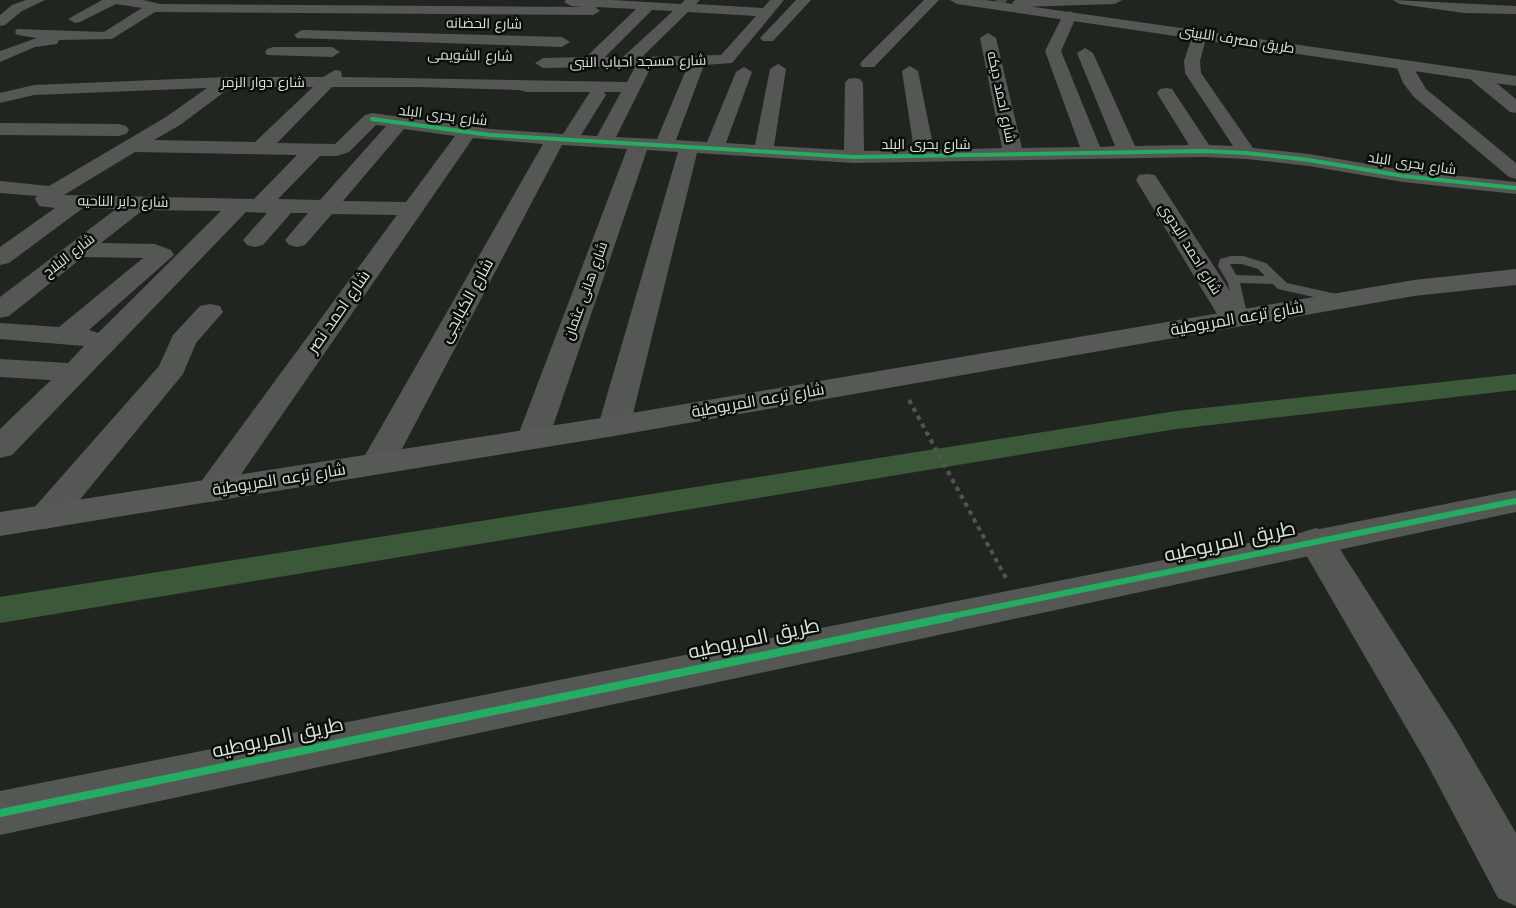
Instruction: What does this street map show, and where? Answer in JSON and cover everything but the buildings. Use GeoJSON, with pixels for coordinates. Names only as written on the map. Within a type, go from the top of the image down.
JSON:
{"type":"FeatureCollection","features":[{"type":"Feature","properties":{"kind":"main road","name":"شارع ترعه المريوطية"},"geometry":{"type":"LineString","coordinates":[[0,524],[614,426],[1414,288],[1516,277]]}},
{"type":"Feature","properties":{"kind":"street"},"geometry":{"type":"LineString","coordinates":[[0,22],[17,8],[38,0]]}},
{"type":"Feature","properties":{"kind":"street"},"geometry":{"type":"LineString","coordinates":[[75,20],[115,0],[155,4],[159,8],[377,5],[402,8],[500,0]]}},
{"type":"Feature","properties":{"kind":"street"},"geometry":{"type":"LineString","coordinates":[[22,32],[66,36],[110,35],[159,8],[188,0]]}},
{"type":"Feature","properties":{"kind":"street"},"geometry":{"type":"LineString","coordinates":[[549,0],[579,1],[600,5]]}},
{"type":"Feature","properties":{"kind":"street"},"geometry":{"type":"LineString","coordinates":[[762,44],[804,0]]}},
{"type":"Feature","properties":{"kind":"street"},"geometry":{"type":"LineString","coordinates":[[868,64],[932,0]]}},
{"type":"Feature","properties":{"kind":"street","name":"طريق مصرف اللبينى"},"geometry":{"type":"LineString","coordinates":[[957,0],[1020,4],[1070,15],[1516,81]]}},
{"type":"Feature","properties":{"kind":"street"},"geometry":{"type":"LineString","coordinates":[[1020,4],[1115,0]]}},
{"type":"Feature","properties":{"kind":"street"},"geometry":{"type":"LineString","coordinates":[[1400,0],[1464,9],[1516,9]]}},
{"type":"Feature","properties":{"kind":"street"},"geometry":{"type":"LineString","coordinates":[[1488,0],[1516,9]]}},
{"type":"Feature","properties":{"kind":"street"},"geometry":{"type":"LineString","coordinates":[[400,51],[455,3],[690,4],[702,16]]}},
{"type":"Feature","properties":{"kind":"street"},"geometry":{"type":"LineString","coordinates":[[591,62],[648,3]]}},
{"type":"Feature","properties":{"kind":"street"},"geometry":{"type":"LineString","coordinates":[[604,141],[640,70],[690,4]]}},
{"type":"Feature","properties":{"kind":"street"},"geometry":{"type":"LineString","coordinates":[[331,36],[377,5]]}},
{"type":"Feature","properties":{"kind":"street"},"geometry":{"type":"LineString","coordinates":[[533,77],[571,33],[600,5]]}},
{"type":"Feature","properties":{"kind":"street"},"geometry":{"type":"LineString","coordinates":[[702,16],[732,5],[768,10]]}},
{"type":"Feature","properties":{"kind":"street"},"geometry":{"type":"LineString","coordinates":[[261,148],[349,58],[374,37],[402,8]]}},
{"type":"Feature","properties":{"kind":"street"},"geometry":{"type":"LineString","coordinates":[[702,16],[768,10]]}},
{"type":"Feature","properties":{"kind":"street","name":"شارع مسجد احباب النبى"},"geometry":{"type":"LineString","coordinates":[[533,77],[591,62],[640,70],[698,61],[726,60],[768,10]]}},
{"type":"Feature","properties":{"kind":"street"},"geometry":{"type":"LineString","coordinates":[[1070,15],[1053,51],[1093,154]]}},
{"type":"Feature","properties":{"kind":"street","name":"شارع الحضانه"},"geometry":{"type":"LineString","coordinates":[[388,23],[434,23],[571,33]]}},
{"type":"Feature","properties":{"kind":"street"},"geometry":{"type":"LineString","coordinates":[[302,35],[416,38],[571,33]]}},
{"type":"Feature","properties":{"kind":"street"},"geometry":{"type":"LineString","coordinates":[[1200,34],[1192,61],[1193,73],[1247,153]]}},
{"type":"Feature","properties":{"kind":"street"},"geometry":{"type":"LineString","coordinates":[[0,57],[31,44],[49,42],[66,36]]}},
{"type":"Feature","properties":{"kind":"street","name":"شارع احمد ديكه"},"geometry":{"type":"LineString","coordinates":[[988,38],[1014,156]]}},
{"type":"Feature","properties":{"kind":"street"},"geometry":{"type":"LineString","coordinates":[[420,70],[533,77],[640,70],[672,46]]}},
{"type":"Feature","properties":{"kind":"street"},"geometry":{"type":"LineString","coordinates":[[273,52],[349,58]]}},
{"type":"Feature","properties":{"kind":"street"},"geometry":{"type":"LineString","coordinates":[[1085,53],[1128,153]]}},
{"type":"Feature","properties":{"kind":"street","name":"شارع الشويمى"},"geometry":{"type":"LineString","coordinates":[[523,57],[533,77]]}},
{"type":"Feature","properties":{"kind":"street"},"geometry":{"type":"LineString","coordinates":[[242,98],[260,74],[349,58]]}},
{"type":"Feature","properties":{"kind":"street"},"geometry":{"type":"LineString","coordinates":[[614,426],[689,147],[698,61]]}},
{"type":"Feature","properties":{"kind":"street"},"geometry":{"type":"LineString","coordinates":[[0,64],[9,65],[0,71]]}},
{"type":"Feature","properties":{"kind":"street"},"geometry":{"type":"LineString","coordinates":[[1404,65],[1412,83],[1420,93],[1516,173]]}},
{"type":"Feature","properties":{"kind":"street"},"geometry":{"type":"LineString","coordinates":[[763,153],[778,69]]}},
{"type":"Feature","properties":{"kind":"street"},"geometry":{"type":"LineString","coordinates":[[910,70],[925,157]]}},
{"type":"Feature","properties":{"kind":"street"},"geometry":{"type":"LineString","coordinates":[[689,147],[744,72]]}},
{"type":"Feature","properties":{"kind":"street","name":"شارع دوار الزمر"},"geometry":{"type":"LineString","coordinates":[[3,96],[34,90],[227,82],[260,74],[327,82],[481,84],[533,77]]}},
{"type":"Feature","properties":{"kind":"street"},"geometry":{"type":"LineString","coordinates":[[1477,76],[1516,108]]}},
{"type":"Feature","properties":{"kind":"street"},"geometry":{"type":"LineString","coordinates":[[533,77],[574,99]]}},
{"type":"Feature","properties":{"kind":"street"},"geometry":{"type":"LineString","coordinates":[[50,194],[133,146],[227,82]]}},
{"type":"Feature","properties":{"kind":"street"},"geometry":{"type":"LineString","coordinates":[[133,146],[340,149],[372,119],[366,115],[393,82]]}},
{"type":"Feature","properties":{"kind":"street"},"geometry":{"type":"LineString","coordinates":[[854,83],[854,157]]}},
{"type":"Feature","properties":{"kind":"street"},"geometry":{"type":"LineString","coordinates":[[462,98],[481,84]]}},
{"type":"Feature","properties":{"kind":"street"},"geometry":{"type":"LineString","coordinates":[[148,104],[174,85]]}},
{"type":"Feature","properties":{"kind":"street"},"geometry":{"type":"LineString","coordinates":[[1166,93],[1203,151]]}},
{"type":"Feature","properties":{"kind":"street","name":"شارع الكبابجى"},"geometry":{"type":"LineString","coordinates":[[377,464],[563,138],[597,95]]}},
{"type":"Feature","properties":{"kind":"street"},"geometry":{"type":"LineString","coordinates":[[425,127],[443,112]]}},
{"type":"Feature","properties":{"kind":"street","name":"شارع احمد نصر"},"geometry":{"type":"LineString","coordinates":[[212,491],[412,209],[478,134],[503,117]]}},
{"type":"Feature","properties":{"kind":"street","name":"شارع بحرى البلد"},"geometry":{"type":"LineString","coordinates":[[372,119],[478,134],[854,157],[1203,151],[1247,153],[1310,160],[1424,179],[1516,188]]}},
{"type":"Feature","properties":{"kind":"street"},"geometry":{"type":"LineString","coordinates":[[297,240],[399,123]]}},
{"type":"Feature","properties":{"kind":"street"},"geometry":{"type":"LineString","coordinates":[[177,147],[202,128]]}},
{"type":"Feature","properties":{"kind":"street"},"geometry":{"type":"LineString","coordinates":[[0,129],[119,130]]}},
{"type":"Feature","properties":{"kind":"street","name":"شارع هانى عثمان"},"geometry":{"type":"LineString","coordinates":[[533,438],[639,144]]}},
{"type":"Feature","properties":{"kind":"street"},"geometry":{"type":"LineString","coordinates":[[0,448],[14,420],[75,372],[250,205],[315,149]]}},
{"type":"Feature","properties":{"kind":"street","name":"شارع احمد البدوي"},"geometry":{"type":"LineString","coordinates":[[1147,180],[1237,319]]}},
{"type":"Feature","properties":{"kind":"street","name":"شارع داير الناحيه"},"geometry":{"type":"LineString","coordinates":[[0,187],[41,189],[50,194],[46,200],[412,209]]}},
{"type":"Feature","properties":{"kind":"street"},"geometry":{"type":"LineString","coordinates":[[0,200],[24,188]]}},
{"type":"Feature","properties":{"kind":"street"},"geometry":{"type":"LineString","coordinates":[[0,258],[79,201]]}},
{"type":"Feature","properties":{"kind":"street","name":"شارع البلاح"},"geometry":{"type":"LineString","coordinates":[[0,310],[139,202]]}},
{"type":"Feature","properties":{"kind":"street"},"geometry":{"type":"LineString","coordinates":[[141,251],[192,204]]}},
{"type":"Feature","properties":{"kind":"street"},"geometry":{"type":"LineString","coordinates":[[255,240],[285,206]]}},
{"type":"Feature","properties":{"kind":"street"},"geometry":{"type":"LineString","coordinates":[[0,235],[29,237]]}},
{"type":"Feature","properties":{"kind":"street"},"geometry":{"type":"LineString","coordinates":[[66,336],[162,255],[158,251],[77,250]]}},
{"type":"Feature","properties":{"kind":"street"},"geometry":{"type":"LineString","coordinates":[[45,517],[173,368],[183,341],[210,312]]}},
{"type":"Feature","properties":{"kind":"street"},"geometry":{"type":"LineString","coordinates":[[0,331],[107,339]]}},
{"type":"Feature","properties":{"kind":"street"},"geometry":{"type":"LineString","coordinates":[[0,368],[75,372]]}},
{"type":"Feature","properties":{"kind":"street","name":"طريق المريوطيه"},"geometry":{"type":"LineString","coordinates":[[0,813],[1516,501]]}},
{"type":"Feature","properties":{"kind":"street"},"geometry":{"type":"LineString","coordinates":[[1316,541],[1441,746],[1516,882]]}},
{"type":"Feature","properties":{"kind":"lane"},"geometry":{"type":"LineString","coordinates":[[1237,319],[1233,279],[1224,266],[1224,262],[1230,260],[1254,262],[1262,266],[1275,280],[1289,288],[1346,300]]}},
{"type":"Feature","properties":{"kind":"lane"},"geometry":{"type":"LineString","coordinates":[[1233,279],[1275,280]]}},
{"type":"Feature","properties":{"kind":"path"},"geometry":{"type":"LineString","coordinates":[[909,400],[1019,602]]}},
{"type":"Feature","properties":{"kind":"waterway"},"geometry":{"type":"LineString","coordinates":[[0,610],[1176,420],[1516,382]]}},
{"type":"Feature","properties":{"kind":"cycle path"},"geometry":{"type":"LineString","coordinates":[[372,119],[490,135],[854,157],[1203,151],[1247,153],[1309,160],[1403,176],[1516,188]]}},
{"type":"Feature","properties":{"kind":"cycle path"},"geometry":{"type":"LineString","coordinates":[[0,813],[1516,501]]}}]}
